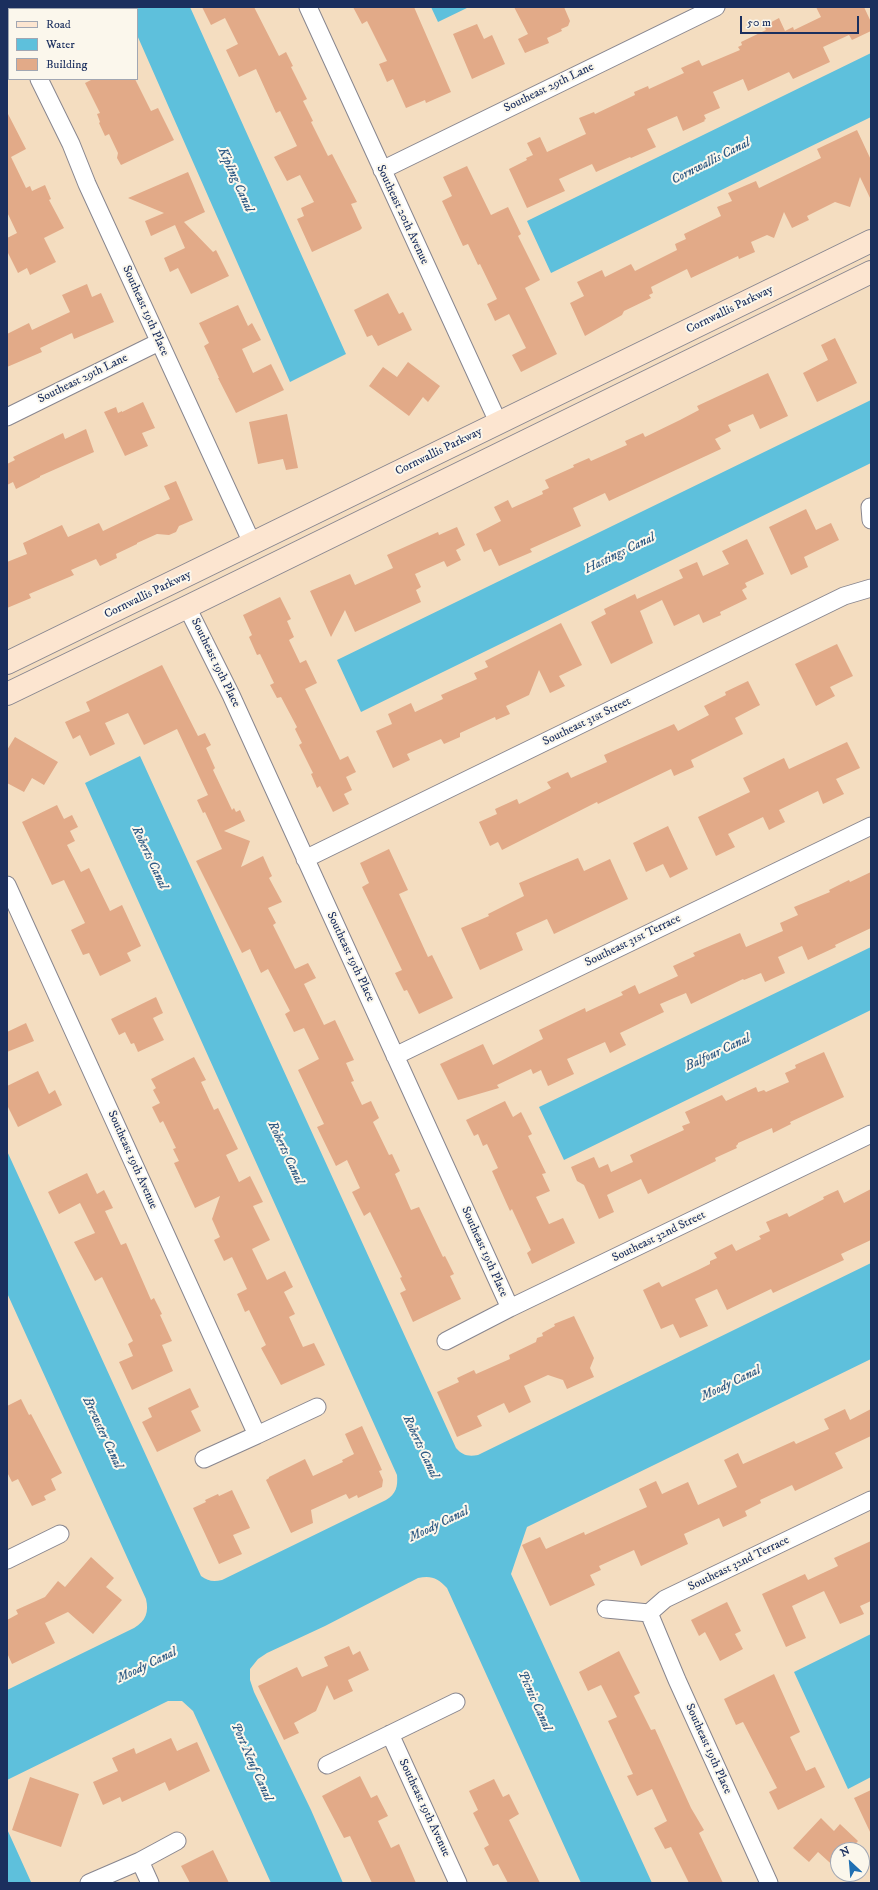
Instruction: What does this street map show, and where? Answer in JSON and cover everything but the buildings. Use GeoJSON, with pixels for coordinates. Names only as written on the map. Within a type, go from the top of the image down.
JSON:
{"type":"FeatureCollection","features":[{"type":"Feature","properties":{"kind":"street","name":"Southeast 20th Avenue"},"geometry":{"type":"LineString","coordinates":[[308,7],[498,422]]}},
{"type":"Feature","properties":{"kind":"street","name":"Southeast 29th Lane"},"geometry":{"type":"LineString","coordinates":[[382,170],[716,7]]}},
{"type":"Feature","properties":{"kind":"street","name":"Southeast 19th Place"},"geometry":{"type":"LineString","coordinates":[[39,80],[71,144],[87,184],[252,543]]}},
{"type":"Feature","properties":{"kind":"street","name":"Cornwallis Parkway"},"geometry":{"type":"LineString","coordinates":[[7,664],[498,422],[871,241]]}},
{"type":"Feature","properties":{"kind":"street"},"geometry":{"type":"LineString","coordinates":[[7,694],[871,272]]}},
{"type":"Feature","properties":{"kind":"street","name":"Southeast 29th Lane"},"geometry":{"type":"LineString","coordinates":[[7,416],[159,342]]}},
{"type":"Feature","properties":{"kind":"street"},"geometry":{"type":"LineString","coordinates":[[498,422],[510,448]]}},
{"type":"Feature","properties":{"kind":"street"},"geometry":{"type":"LineString","coordinates":[[252,543],[265,569]]}},
{"type":"Feature","properties":{"kind":"street"},"geometry":{"type":"LineString","coordinates":[[175,582],[187,607]]}},
{"type":"Feature","properties":{"kind":"street","name":"Southeast 31st Street"},"geometry":{"type":"LineString","coordinates":[[305,859],[844,596],[871,588]]}},
{"type":"Feature","properties":{"kind":"street","name":"Southeast 19th Place"},"geometry":{"type":"LineString","coordinates":[[187,607],[231,695],[510,1308]]}},
{"type":"Feature","properties":{"kind":"street","name":"Southeast 31st Terrace"},"geometry":{"type":"LineString","coordinates":[[395,1056],[871,826]]}},
{"type":"Feature","properties":{"kind":"street","name":"Southeast 19th Avenue"},"geometry":{"type":"LineString","coordinates":[[7,885],[257,1435]]}},
{"type":"Feature","properties":{"kind":"street","name":"Southeast 32nd Street"},"geometry":{"type":"LineString","coordinates":[[446,1341],[510,1308],[871,1134]]}},
{"type":"Feature","properties":{"kind":"street"},"geometry":{"type":"LineString","coordinates":[[204,1459],[317,1407]]}},
{"type":"Feature","properties":{"kind":"street","name":"Southeast 32nd Terrace"},"geometry":{"type":"LineString","coordinates":[[649,1614],[665,1599],[871,1500]]}},
{"type":"Feature","properties":{"kind":"street"},"geometry":{"type":"LineString","coordinates":[[7,1560],[60,1534]]}},
{"type":"Feature","properties":{"kind":"street"},"geometry":{"type":"LineString","coordinates":[[606,1609],[649,1614]]}},
{"type":"Feature","properties":{"kind":"street","name":"Southeast 19th Place"},"geometry":{"type":"LineString","coordinates":[[649,1614],[677,1680],[769,1883]]}},
{"type":"Feature","properties":{"kind":"street"},"geometry":{"type":"LineString","coordinates":[[327,1765],[456,1702]]}},
{"type":"Feature","properties":{"kind":"street","name":"Southeast 19th Avenue"},"geometry":{"type":"LineString","coordinates":[[390,1734],[458,1883]]}},
{"type":"Feature","properties":{"kind":"street"},"geometry":{"type":"LineString","coordinates":[[89,1883],[140,1861],[177,1841]]}},
{"type":"Feature","properties":{"kind":"street"},"geometry":{"type":"LineString","coordinates":[[140,1861],[150,1883]]}},
{"type":"Feature","properties":{"kind":"water","name":"Kipling Canal"},"geometry":{"type":"Polygon","coordinates":[[[190,7],[346,354],[290,382],[138,37],[138,8],[124,8],[190,7]]]}},
{"type":"Feature","properties":{"kind":"water"},"geometry":{"type":"Polygon","coordinates":[[[431,7],[469,7],[438,22],[431,7]]]}},
{"type":"Feature","properties":{"kind":"water","name":"Cornwallis Canal"},"geometry":{"type":"Polygon","coordinates":[[[871,53],[871,117],[551,273],[527,221],[871,53]]]}},
{"type":"Feature","properties":{"kind":"water","name":"Hastings Canal"},"geometry":{"type":"Polygon","coordinates":[[[871,400],[871,463],[361,712],[337,660],[871,400]]]}},
{"type":"Feature","properties":{"kind":"water"},"geometry":{"type":"Polygon","coordinates":[[[140,756],[456,1448],[461,1452],[468,1456],[478,1455],[871,1263],[871,1359],[527,1527],[511,1574],[652,1883],[581,1883],[447,1588],[431,1577],[418,1578],[325,1626],[267,1653],[258,1659],[250,1669],[250,1680],[254,1692],[311,1810],[343,1883],[271,1883],[193,1711],[182,1701],[168,1701],[7,1780],[7,1690],[134,1628],[146,1616],[147,1608],[146,1599],[7,1293],[7,1151],[201,1576],[211,1581],[222,1580],[386,1500],[396,1490],[397,1483],[397,1475],[85,783],[140,756]]]}},
{"type":"Feature","properties":{"kind":"water","name":"Balfour Canal"},"geometry":{"type":"Polygon","coordinates":[[[871,947],[871,1010],[564,1160],[539,1107],[871,947]]]}},
{"type":"Feature","properties":{"kind":"water"},"geometry":{"type":"Polygon","coordinates":[[[871,1634],[871,1777],[848,1789],[794,1672],[871,1634]]]}},
{"type":"Feature","properties":{"kind":"water"},"geometry":{"type":"Polygon","coordinates":[[[7,1829],[31,1882],[31,1883],[7,1883],[7,1829]]]}},
{"type":"Feature","properties":{"kind":"water label","name":"Roberts Canal"},"geometry":{"type":"Point","coordinates":[149,858]}},
{"type":"Feature","properties":{"kind":"water label","name":"Roberts Canal"},"geometry":{"type":"Point","coordinates":[285,1153]}},
{"type":"Feature","properties":{"kind":"water label","name":"Moody Canal"},"geometry":{"type":"Point","coordinates":[731,1384]}},
{"type":"Feature","properties":{"kind":"water label","name":"Brewster Canal"},"geometry":{"type":"Point","coordinates":[102,1433]}},
{"type":"Feature","properties":{"kind":"water label","name":"Roberts Canal"},"geometry":{"type":"Point","coordinates":[420,1447]}},
{"type":"Feature","properties":{"kind":"water label","name":"Moody Canal"},"geometry":{"type":"Point","coordinates":[439,1525]}},
{"type":"Feature","properties":{"kind":"water label","name":"Moody Canal"},"geometry":{"type":"Point","coordinates":[147,1666]}},
{"type":"Feature","properties":{"kind":"water label","name":"Picnic Canal"},"geometry":{"type":"Point","coordinates":[534,1701]}},
{"type":"Feature","properties":{"kind":"water label","name":"Port Neuf Canal"},"geometry":{"type":"Point","coordinates":[251,1762]}}]}
